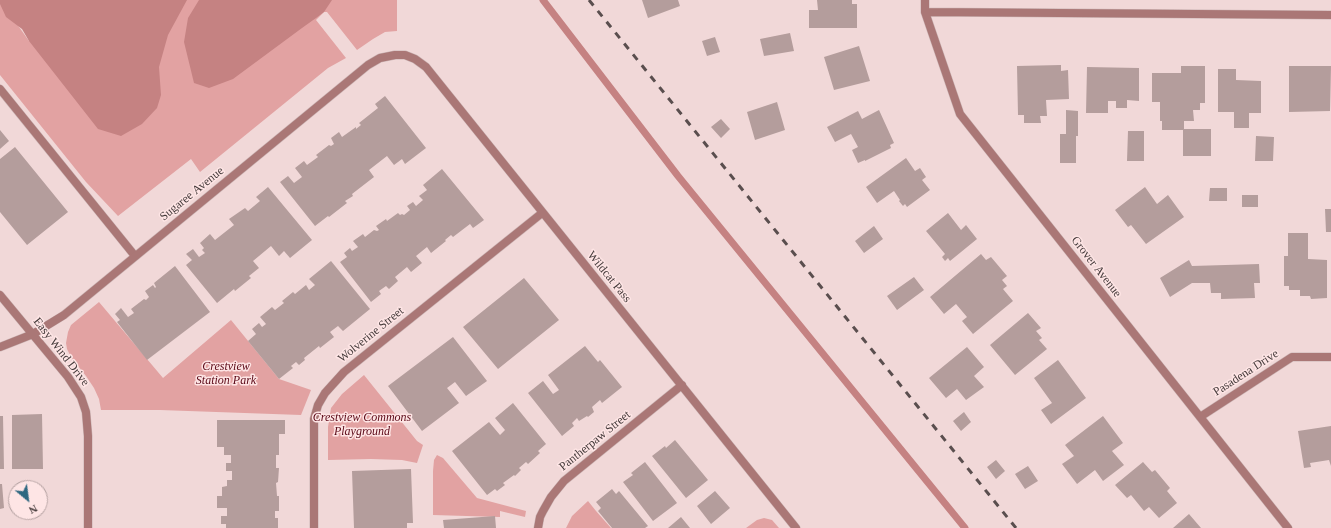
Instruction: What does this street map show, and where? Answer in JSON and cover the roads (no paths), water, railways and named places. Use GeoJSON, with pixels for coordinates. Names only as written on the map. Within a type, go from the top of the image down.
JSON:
{"type":"FeatureCollection","features":[{"type":"Feature","properties":{"kind":"street","name":"Grover Avenue"},"geometry":{"type":"LineString","coordinates":[[925,0],[925,12],[960,114],[1288,528]]}},
{"type":"Feature","properties":{"kind":"street"},"geometry":{"type":"LineString","coordinates":[[925,12],[1331,15]]}},
{"type":"Feature","properties":{"kind":"street","name":"Wildcat Pass"},"geometry":{"type":"LineString","coordinates":[[395,55],[405,55],[415,59],[426,67],[796,528]]}},
{"type":"Feature","properties":{"kind":"street","name":"Sugaree Avenue"},"geometry":{"type":"LineString","coordinates":[[0,347],[33,334],[64,315],[368,65],[380,58],[395,55]]}},
{"type":"Feature","properties":{"kind":"street"},"geometry":{"type":"LineString","coordinates":[[0,89],[135,256]]}},
{"type":"Feature","properties":{"kind":"street","name":"Wolverine Street"},"geometry":{"type":"LineString","coordinates":[[314,528],[314,419],[318,405],[325,393],[344,372],[542,213]]}},
{"type":"Feature","properties":{"kind":"street","name":"Easy Wind Drive"},"geometry":{"type":"LineString","coordinates":[[0,294],[68,377],[81,397],[86,412],[88,436],[88,528]]}},
{"type":"Feature","properties":{"kind":"street","name":"Pasadena Drive"},"geometry":{"type":"LineString","coordinates":[[1200,417],[1292,357],[1331,357]]}},
{"type":"Feature","properties":{"kind":"street","name":"Pantherpaw Street"},"geometry":{"type":"LineString","coordinates":[[538,528],[540,517],[551,496],[564,481],[682,385]]}},
{"type":"Feature","properties":{"kind":"waterway"},"geometry":{"type":"LineString","coordinates":[[543,0],[678,176],[965,528]]}},
{"type":"Feature","properties":{"kind":"railway"},"geometry":{"type":"LineString","coordinates":[[589,0],[1016,528]]}},
{"type":"Feature","properties":{"kind":"park label","name":"Crestview Station Park"},"geometry":{"type":"Point","coordinates":[226,374]}},
{"type":"Feature","properties":{"kind":"park label","name":"Crestview Commons Playground"},"geometry":{"type":"Point","coordinates":[362,425]}}]}
